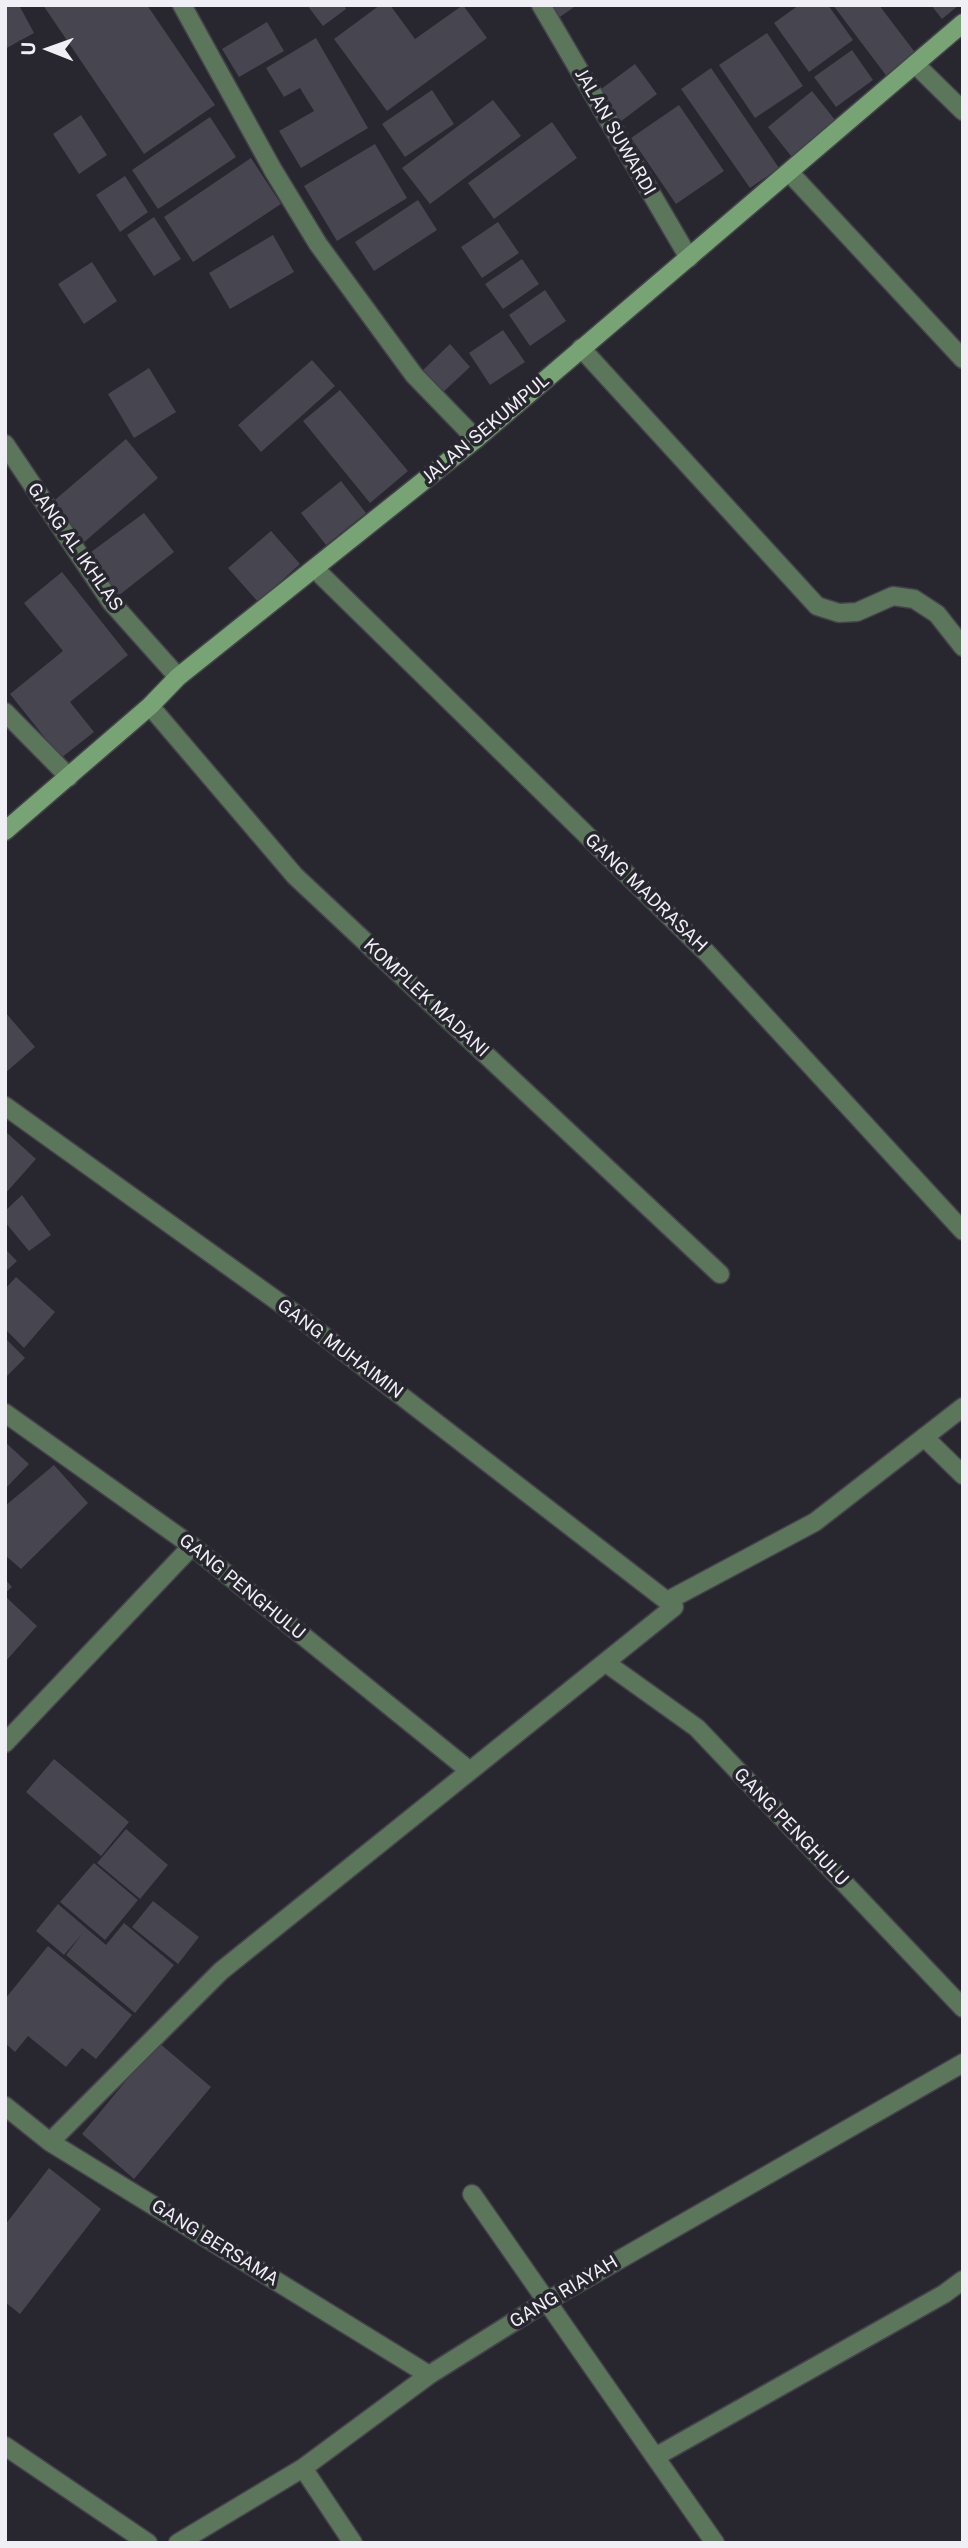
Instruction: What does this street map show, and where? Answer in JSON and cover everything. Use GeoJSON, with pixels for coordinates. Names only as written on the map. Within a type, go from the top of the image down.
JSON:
{"type":"FeatureCollection","features":[{"type":"Feature","properties":{"kind":"main road","name":"JALAN SEKUMPUL"},"geometry":{"type":"LineString","coordinates":[[5,831],[150,706],[178,677],[476,439],[963,23]]}},
{"type":"Feature","properties":{"kind":"street"},"geometry":{"type":"LineString","coordinates":[[182,5],[273,170],[318,244],[414,375],[476,439]]}},
{"type":"Feature","properties":{"kind":"street","name":"JALAN SUWARDI"},"geometry":{"type":"LineString","coordinates":[[541,5],[689,258]]}},
{"type":"Feature","properties":{"kind":"street"},"geometry":{"type":"LineString","coordinates":[[915,64],[963,111]]}},
{"type":"Feature","properties":{"kind":"street"},"geometry":{"type":"LineString","coordinates":[[789,172],[963,359]]}},
{"type":"Feature","properties":{"kind":"street"},"geometry":{"type":"LineString","coordinates":[[581,348],[817,606],[839,613],[857,612],[893,596],[914,599],[937,614],[963,647]]}},
{"type":"Feature","properties":{"kind":"street","name":"GANG AL IKHLAS"},"geometry":{"type":"LineString","coordinates":[[5,444],[111,602],[178,677]]}},
{"type":"Feature","properties":{"kind":"street","name":"GANG MADRASAH"},"geometry":{"type":"LineString","coordinates":[[315,569],[707,953],[963,1231]]}},
{"type":"Feature","properties":{"kind":"street","name":"KOMPLEK MADANI"},"geometry":{"type":"LineString","coordinates":[[150,706],[295,876],[720,1274]]}},
{"type":"Feature","properties":{"kind":"street"},"geometry":{"type":"LineString","coordinates":[[5,712],[69,776]]}},
{"type":"Feature","properties":{"kind":"street","name":"GANG MUHAIMIN"},"geometry":{"type":"LineString","coordinates":[[5,1106],[294,1313],[667,1601]]}},
{"type":"Feature","properties":{"kind":"street"},"geometry":{"type":"LineString","coordinates":[[50,2142],[221,1971],[674,1607],[667,1601],[815,1522],[963,1407]]}},
{"type":"Feature","properties":{"kind":"street","name":"GANG PENGHULU"},"geometry":{"type":"LineString","coordinates":[[5,1413],[192,1546],[470,1771]]}},
{"type":"Feature","properties":{"kind":"street"},"geometry":{"type":"LineString","coordinates":[[924,1437],[963,1475]]}},
{"type":"Feature","properties":{"kind":"street"},"geometry":{"type":"LineString","coordinates":[[5,1743],[192,1546]]}},
{"type":"Feature","properties":{"kind":"street","name":"GANG PENGHULU"},"geometry":{"type":"LineString","coordinates":[[606,1662],[697,1728],[963,2008]]}},
{"type":"Feature","properties":{"kind":"street","name":"GANG RIAYAH"},"geometry":{"type":"LineString","coordinates":[[178,2543],[303,2468],[429,2375],[547,2301],[963,2063]]}},
{"type":"Feature","properties":{"kind":"street","name":"GANG BERSAMA"},"geometry":{"type":"LineString","coordinates":[[5,2106],[50,2142],[429,2375]]}},
{"type":"Feature","properties":{"kind":"street"},"geometry":{"type":"LineString","coordinates":[[472,2194],[715,2543]]}},
{"type":"Feature","properties":{"kind":"street"},"geometry":{"type":"LineString","coordinates":[[655,2456],[944,2294],[963,2280]]}},
{"type":"Feature","properties":{"kind":"street"},"geometry":{"type":"LineString","coordinates":[[5,2446],[148,2543]]}},
{"type":"Feature","properties":{"kind":"street"},"geometry":{"type":"LineString","coordinates":[[303,2468],[353,2543]]}},
{"type":"Feature","properties":{"kind":"building"},"geometry":{"type":"Polygon","coordinates":[[[5,5],[19,5],[34,33],[5,49],[5,5]]]}},
{"type":"Feature","properties":{"kind":"building"},"geometry":{"type":"Polygon","coordinates":[[[43,5],[147,5],[215,105],[144,154],[43,5]]]}},
{"type":"Feature","properties":{"kind":"building"},"geometry":{"type":"Polygon","coordinates":[[[307,5],[344,5],[346,9],[323,26],[307,5]]]}},
{"type":"Feature","properties":{"kind":"building"},"geometry":{"type":"Polygon","coordinates":[[[380,5],[390,5],[415,39],[463,5],[487,38],[387,111],[334,39],[380,5]]]}},
{"type":"Feature","properties":{"kind":"building"},"geometry":{"type":"Polygon","coordinates":[[[547,5],[577,5],[557,19],[547,5]]]}},
{"type":"Feature","properties":{"kind":"building"},"geometry":{"type":"Polygon","coordinates":[[[799,5],[828,5],[853,40],[809,72],[774,23],[799,5]]]}},
{"type":"Feature","properties":{"kind":"building"},"geometry":{"type":"Polygon","coordinates":[[[833,5],[879,5],[917,55],[888,78],[833,5]]]}},
{"type":"Feature","properties":{"kind":"building"},"geometry":{"type":"Polygon","coordinates":[[[931,5],[959,5],[942,19],[931,5]]]}},
{"type":"Feature","properties":{"kind":"building"},"geometry":{"type":"Polygon","coordinates":[[[267,22],[284,51],[239,77],[222,49],[267,22]]]}},
{"type":"Feature","properties":{"kind":"building"},"geometry":{"type":"Polygon","coordinates":[[[767,33],[803,86],[755,118],[719,65],[767,33]]]}},
{"type":"Feature","properties":{"kind":"building"},"geometry":{"type":"Polygon","coordinates":[[[316,38],[368,128],[301,168],[279,131],[314,111],[300,88],[284,97],[266,68],[316,38]]]}},
{"type":"Feature","properties":{"kind":"building"},"geometry":{"type":"Polygon","coordinates":[[[852,50],[873,80],[836,107],[814,77],[852,50]]]}},
{"type":"Feature","properties":{"kind":"building"},"geometry":{"type":"Polygon","coordinates":[[[635,64],[657,94],[620,122],[597,92],[635,64]]]}},
{"type":"Feature","properties":{"kind":"building"},"geometry":{"type":"Polygon","coordinates":[[[711,68],[779,168],[750,188],[681,89],[711,68]]]}},
{"type":"Feature","properties":{"kind":"building"},"geometry":{"type":"Polygon","coordinates":[[[432,90],[454,124],[405,157],[382,124],[432,90]]]}},
{"type":"Feature","properties":{"kind":"building"},"geometry":{"type":"Polygon","coordinates":[[[812,91],[839,125],[795,161],[768,127],[812,91]]]}},
{"type":"Feature","properties":{"kind":"building"},"geometry":{"type":"Polygon","coordinates":[[[493,100],[521,136],[430,204],[402,168],[493,100]]]}},
{"type":"Feature","properties":{"kind":"building"},"geometry":{"type":"Polygon","coordinates":[[[679,105],[724,171],[676,204],[631,138],[679,105]]]}},
{"type":"Feature","properties":{"kind":"building"},"geometry":{"type":"Polygon","coordinates":[[[81,115],[107,155],[79,174],[53,134],[81,115]]]}},
{"type":"Feature","properties":{"kind":"building"},"geometry":{"type":"Polygon","coordinates":[[[210,117],[236,157],[158,209],[132,170],[210,117]]]}},
{"type":"Feature","properties":{"kind":"building"},"geometry":{"type":"Polygon","coordinates":[[[552,122],[577,158],[494,219],[468,183],[552,122]]]}},
{"type":"Feature","properties":{"kind":"building"},"geometry":{"type":"Polygon","coordinates":[[[375,144],[407,198],[337,241],[304,186],[375,144]]]}},
{"type":"Feature","properties":{"kind":"building"},"geometry":{"type":"Polygon","coordinates":[[[251,158],[281,204],[193,262],[164,217],[251,158]]]}},
{"type":"Feature","properties":{"kind":"building"},"geometry":{"type":"Polygon","coordinates":[[[125,176],[148,212],[120,232],[96,195],[125,176]]]}},
{"type":"Feature","properties":{"kind":"building"},"geometry":{"type":"Polygon","coordinates":[[[418,200],[437,230],[374,271],[355,242],[418,200]]]}},
{"type":"Feature","properties":{"kind":"building"},"geometry":{"type":"Polygon","coordinates":[[[154,217],[181,259],[154,276],[127,235],[154,217]]]}},
{"type":"Feature","properties":{"kind":"building"},"geometry":{"type":"Polygon","coordinates":[[[498,222],[519,253],[482,278],[461,247],[498,222]]]}},
{"type":"Feature","properties":{"kind":"building"},"geometry":{"type":"Polygon","coordinates":[[[273,235],[294,272],[230,309],[209,273],[273,235]]]}},
{"type":"Feature","properties":{"kind":"building"},"geometry":{"type":"Polygon","coordinates":[[[522,259],[539,284],[503,309],[485,284],[522,259]]]}},
{"type":"Feature","properties":{"kind":"building"},"geometry":{"type":"Polygon","coordinates":[[[92,262],[117,301],[84,324],[58,284],[92,262]]]}},
{"type":"Feature","properties":{"kind":"building"},"geometry":{"type":"Polygon","coordinates":[[[545,290],[566,321],[530,346],[509,315],[545,290]]]}},
{"type":"Feature","properties":{"kind":"building"},"geometry":{"type":"Polygon","coordinates":[[[503,330],[525,362],[490,385],[469,353],[503,330]]]}},
{"type":"Feature","properties":{"kind":"building"},"geometry":{"type":"Polygon","coordinates":[[[450,344],[470,367],[440,395],[420,373],[450,344]]]}},
{"type":"Feature","properties":{"kind":"building"},"geometry":{"type":"Polygon","coordinates":[[[312,360],[335,386],[261,452],[238,425],[312,360]]]}},
{"type":"Feature","properties":{"kind":"building"},"geometry":{"type":"Polygon","coordinates":[[[149,368],[176,412],[134,438],[108,394],[149,368]]]}},
{"type":"Feature","properties":{"kind":"building"},"geometry":{"type":"Polygon","coordinates":[[[340,390],[408,471],[370,503],[303,421],[340,390]]]}},
{"type":"Feature","properties":{"kind":"building"},"geometry":{"type":"Polygon","coordinates":[[[126,439],[158,478],[82,544],[49,505],[126,439]]]}},
{"type":"Feature","properties":{"kind":"building"},"geometry":{"type":"Polygon","coordinates":[[[341,481],[366,513],[326,545],[301,513],[341,481]]]}},
{"type":"Feature","properties":{"kind":"building"},"geometry":{"type":"Polygon","coordinates":[[[144,513],[174,552],[118,596],[87,555],[144,513]]]}},
{"type":"Feature","properties":{"kind":"building"},"geometry":{"type":"Polygon","coordinates":[[[271,531],[300,564],[258,602],[228,568],[271,531]]]}},
{"type":"Feature","properties":{"kind":"building"},"geometry":{"type":"Polygon","coordinates":[[[62,572],[128,655],[70,702],[94,732],[61,758],[10,694],[63,651],[24,603],[62,572]]]}},
{"type":"Feature","properties":{"kind":"building"},"geometry":{"type":"Polygon","coordinates":[[[5,1012],[35,1047],[5,1073],[5,1012]]]}},
{"type":"Feature","properties":{"kind":"building"},"geometry":{"type":"Polygon","coordinates":[[[5,1131],[36,1159],[5,1194],[5,1131]]]}},
{"type":"Feature","properties":{"kind":"building"},"geometry":{"type":"Polygon","coordinates":[[[22,1195],[51,1235],[29,1251],[5,1222],[5,1211],[22,1195]]]}},
{"type":"Feature","properties":{"kind":"building"},"geometry":{"type":"Polygon","coordinates":[[[5,1249],[17,1261],[5,1272],[5,1249]]]}},
{"type":"Feature","properties":{"kind":"building"},"geometry":{"type":"Polygon","coordinates":[[[16,1277],[55,1312],[24,1348],[5,1329],[5,1289],[16,1277]]]}},
{"type":"Feature","properties":{"kind":"building"},"geometry":{"type":"Polygon","coordinates":[[[5,1338],[25,1358],[5,1378],[5,1338]]]}},
{"type":"Feature","properties":{"kind":"building"},"geometry":{"type":"Polygon","coordinates":[[[5,1442],[29,1464],[5,1489],[5,1442]]]}},
{"type":"Feature","properties":{"kind":"building"},"geometry":{"type":"Polygon","coordinates":[[[54,1465],[88,1503],[21,1569],[5,1555],[5,1506],[54,1465]]]}},
{"type":"Feature","properties":{"kind":"building"},"geometry":{"type":"Polygon","coordinates":[[[5,1579],[12,1587],[5,1593],[5,1579]]]}},
{"type":"Feature","properties":{"kind":"building"},"geometry":{"type":"Polygon","coordinates":[[[7,1598],[37,1626],[5,1662],[5,1600],[7,1598]]]}},
{"type":"Feature","properties":{"kind":"building"},"geometry":{"type":"Polygon","coordinates":[[[54,1759],[129,1822],[101,1856],[26,1792],[54,1759]]]}},
{"type":"Feature","properties":{"kind":"building"},"geometry":{"type":"Polygon","coordinates":[[[126,1829],[168,1865],[140,1899],[97,1863],[126,1829]]]}},
{"type":"Feature","properties":{"kind":"building"},"geometry":{"type":"Polygon","coordinates":[[[94,1863],[138,1900],[105,1940],[60,1902],[94,1863]]]}},
{"type":"Feature","properties":{"kind":"building"},"geometry":{"type":"Polygon","coordinates":[[[153,1901],[199,1937],[178,1964],[132,1927],[153,1901]]]}},
{"type":"Feature","properties":{"kind":"building"},"geometry":{"type":"Polygon","coordinates":[[[58,1904],[106,1945],[124,1923],[174,1965],[135,2013],[66,1955],[83,1933],[64,1955],[36,1931],[58,1904]]]}},
{"type":"Feature","properties":{"kind":"building"},"geometry":{"type":"Polygon","coordinates":[[[48,1946],[132,2015],[96,2059],[82,2048],[66,2067],[28,2036],[15,2052],[5,2043],[5,1999],[48,1946]]]}},
{"type":"Feature","properties":{"kind":"building"},"geometry":{"type":"Polygon","coordinates":[[[158,2042],[211,2087],[134,2179],[82,2134],[158,2042]]]}},
{"type":"Feature","properties":{"kind":"building"},"geometry":{"type":"Polygon","coordinates":[[[49,2168],[101,2209],[20,2314],[5,2302],[5,2225],[49,2168]]]}}]}
